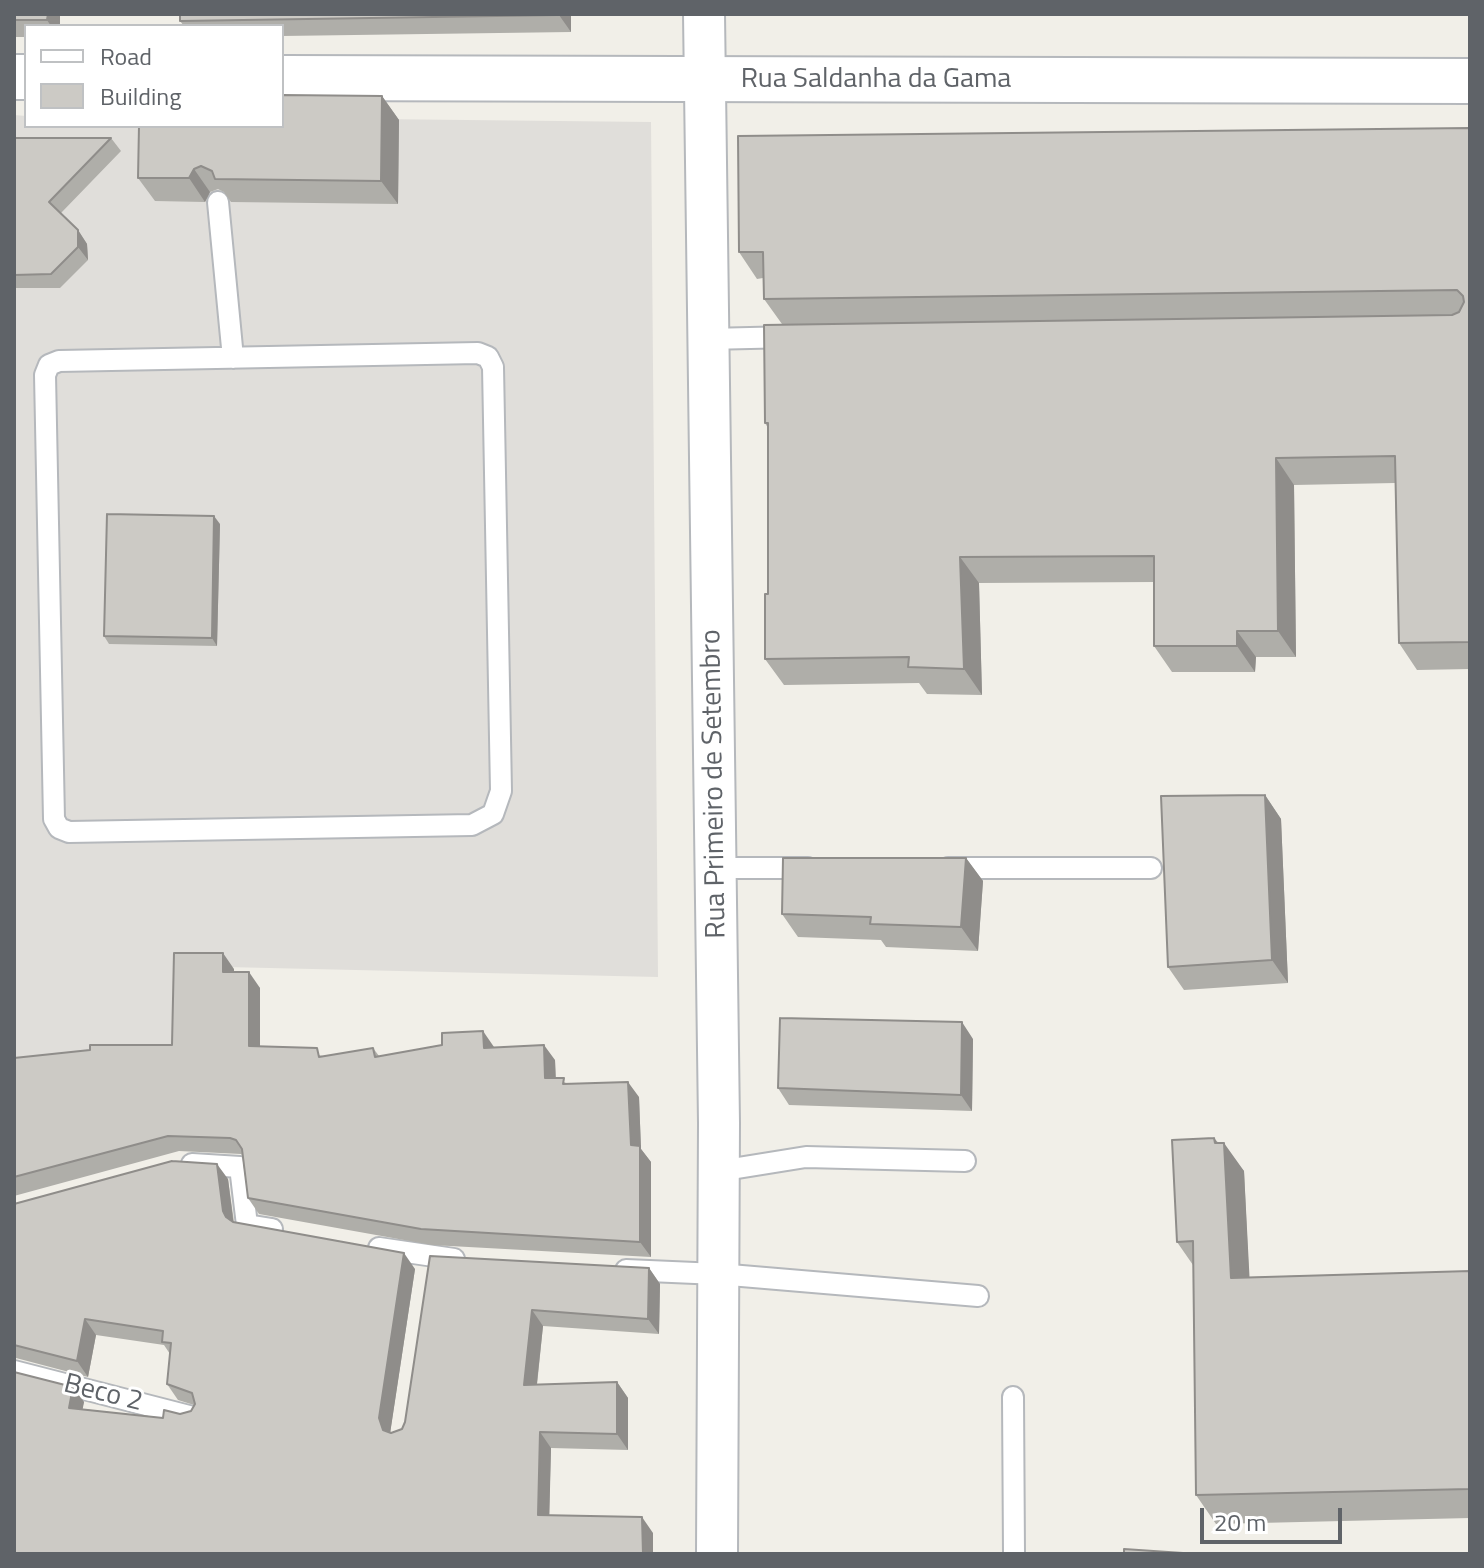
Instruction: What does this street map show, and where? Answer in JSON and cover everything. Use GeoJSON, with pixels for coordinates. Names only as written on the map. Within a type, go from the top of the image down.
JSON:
{"type":"FeatureCollection","features":[{"type":"Feature","properties":{"kind":"street","name":"Rua Primeiro de Setembro"},"geometry":{"type":"LineString","coordinates":[[704,14],[719,1171],[717,1554]]}},
{"type":"Feature","properties":{"kind":"street","name":"Rua Saldanha da Gama"},"geometry":{"type":"LineString","coordinates":[[284,78],[1470,81]]}},
{"type":"Feature","properties":{"kind":"lane"},"geometry":{"type":"LineString","coordinates":[[218,202],[233,358]]}},
{"type":"Feature","properties":{"kind":"lane"},"geometry":{"type":"LineString","coordinates":[[708,339],[813,337]]}},
{"type":"Feature","properties":{"kind":"lane"},"geometry":{"type":"LineString","coordinates":[[478,353],[488,357],[493,367],[501,791],[493,814],[472,825],[69,832],[59,828],[54,819],[45,375],[49,365],[59,361],[233,358],[478,353]]}},
{"type":"Feature","properties":{"kind":"lane"},"geometry":{"type":"LineString","coordinates":[[716,868],[821,868]]}},
{"type":"Feature","properties":{"kind":"lane"},"geometry":{"type":"LineString","coordinates":[[931,868],[1151,868]]}},
{"type":"Feature","properties":{"kind":"lane"},"geometry":{"type":"LineString","coordinates":[[719,1171],[806,1157],[965,1161]]}},
{"type":"Feature","properties":{"kind":"lane"},"geometry":{"type":"LineString","coordinates":[[166,1168],[182,1164],[240,1167],[247,1225],[293,1233]]}},
{"type":"Feature","properties":{"kind":"lane"},"geometry":{"type":"LineString","coordinates":[[354,1244],[429,1265],[475,1260]]}},
{"type":"Feature","properties":{"kind":"lane"},"geometry":{"type":"LineString","coordinates":[[610,1269],[718,1274],[978,1296]]}},
{"type":"Feature","properties":{"kind":"lane","name":"Beco 2"},"geometry":{"type":"LineString","coordinates":[[14,1371],[193,1417]]}},
{"type":"Feature","properties":{"kind":"lane"},"geometry":{"type":"LineString","coordinates":[[1013,1397],[1014,1554]]}},
{"type":"Feature","properties":{"kind":"shaded area"},"geometry":{"type":"Polygon","coordinates":[[[14,115],[24,116],[24,128],[284,128],[284,118],[651,122],[658,977],[183,966],[183,1063],[14,1068],[14,115]]]}},
{"type":"Feature","properties":{"kind":"building"},"geometry":{"type":"Polygon","coordinates":[[[14,14],[48,14],[47,20],[14,20],[14,14]]]}},
{"type":"Feature","properties":{"kind":"building"},"geometry":{"type":"Polygon","coordinates":[[[180,14],[559,14],[559,15],[180,21],[180,14]]]}},
{"type":"Feature","properties":{"kind":"building"},"geometry":{"type":"Polygon","coordinates":[[[284,95],[382,96],[381,181],[215,179],[212,171],[201,166],[194,169],[189,178],[138,178],[139,128],[284,128],[284,95]]]}},
{"type":"Feature","properties":{"kind":"building"},"geometry":{"type":"Polygon","coordinates":[[[1470,128],[1470,642],[1399,643],[1395,456],[1276,458],[1278,631],[1237,631],[1237,646],[1154,646],[1154,556],[960,557],[964,669],[908,667],[909,657],[765,659],[768,423],[765,423],[764,325],[1452,315],[1459,312],[1464,302],[1457,290],[764,299],[763,252],[739,252],[738,136],[1470,128]]]}},
{"type":"Feature","properties":{"kind":"building"},"geometry":{"type":"Polygon","coordinates":[[[14,138],[111,138],[49,202],[78,230],[78,247],[51,274],[14,275],[14,138]]]}},
{"type":"Feature","properties":{"kind":"building"},"geometry":{"type":"Polygon","coordinates":[[[107,514],[214,516],[212,638],[104,636],[107,514]]]}},
{"type":"Feature","properties":{"kind":"building"},"geometry":{"type":"Polygon","coordinates":[[[1265,795],[1272,960],[1168,967],[1161,796],[1265,795]]]}},
{"type":"Feature","properties":{"kind":"building"},"geometry":{"type":"Polygon","coordinates":[[[783,858],[966,858],[961,927],[870,924],[871,917],[782,914],[783,858]]]}},
{"type":"Feature","properties":{"kind":"building"},"geometry":{"type":"Polygon","coordinates":[[[174,953],[223,953],[223,972],[249,972],[249,1046],[317,1048],[319,1057],[373,1048],[375,1057],[442,1045],[442,1033],[483,1031],[484,1048],[544,1045],[545,1078],[564,1078],[563,1084],[628,1082],[631,1145],[640,1146],[640,1242],[421,1229],[248,1198],[242,1149],[236,1140],[230,1138],[168,1136],[14,1177],[14,1058],[90,1050],[90,1045],[172,1045],[174,953]]]}},
{"type":"Feature","properties":{"kind":"building"},"geometry":{"type":"Polygon","coordinates":[[[780,1018],[962,1022],[961,1095],[778,1088],[780,1018]]]}},
{"type":"Feature","properties":{"kind":"building"},"geometry":{"type":"Polygon","coordinates":[[[1214,1138],[1215,1143],[1224,1143],[1231,1278],[1470,1271],[1470,1489],[1196,1495],[1193,1241],[1177,1242],[1172,1140],[1214,1138]]]}},
{"type":"Feature","properties":{"kind":"building"},"geometry":{"type":"Polygon","coordinates":[[[172,1161],[217,1164],[223,1211],[233,1222],[404,1253],[379,1418],[383,1430],[391,1433],[402,1429],[405,1422],[430,1256],[649,1268],[648,1319],[532,1310],[524,1385],[617,1382],[617,1434],[540,1432],[538,1515],[642,1517],[643,1554],[14,1554],[14,1372],[73,1387],[69,1408],[163,1418],[164,1410],[180,1414],[191,1411],[195,1404],[192,1393],[167,1384],[171,1343],[162,1342],[163,1331],[85,1319],[77,1361],[14,1345],[14,1204],[172,1161]]]}},
{"type":"Feature","properties":{"kind":"building"},"geometry":{"type":"Polygon","coordinates":[[[1124,1549],[1183,1553],[1183,1554],[1124,1554],[1124,1549]]]}}]}
